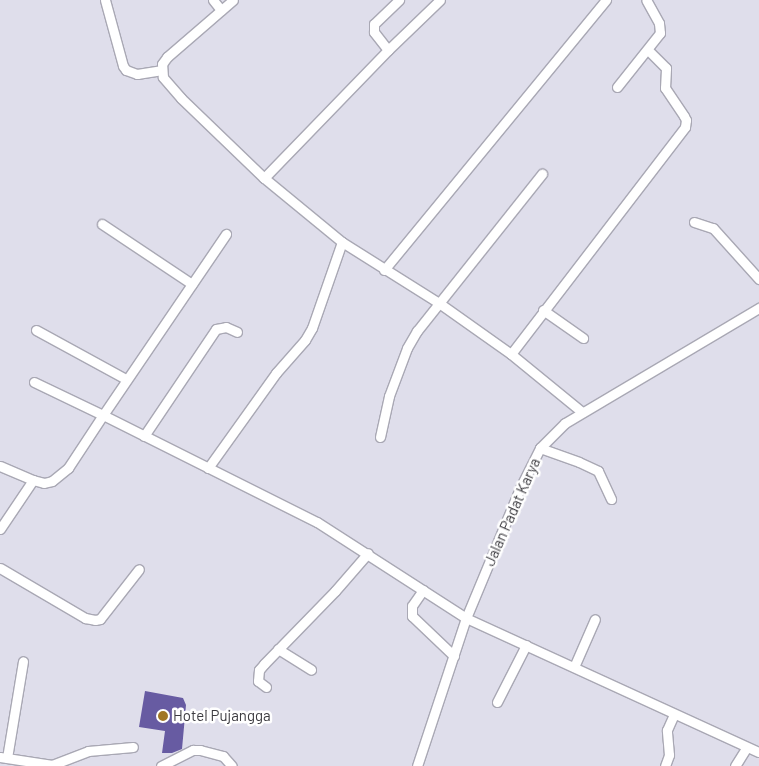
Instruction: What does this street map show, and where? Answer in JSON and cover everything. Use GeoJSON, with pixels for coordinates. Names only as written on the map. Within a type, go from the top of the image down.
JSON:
{"type":"FeatureCollection","features":[{"type":"Feature","properties":{"kind":"street"},"geometry":{"type":"LineString","coordinates":[[105,0],[114,42],[123,66],[137,74],[161,70]]}},
{"type":"Feature","properties":{"kind":"street"},"geometry":{"type":"LineString","coordinates":[[213,0],[221,10]]}},
{"type":"Feature","properties":{"kind":"street"},"geometry":{"type":"LineString","coordinates":[[233,0],[166,56],[161,70],[163,78],[181,98],[264,178],[342,242],[439,303],[511,354],[582,412]]}},
{"type":"Feature","properties":{"kind":"street"},"geometry":{"type":"LineString","coordinates":[[388,50],[374,32],[374,24],[399,0]]}},
{"type":"Feature","properties":{"kind":"street"},"geometry":{"type":"LineString","coordinates":[[264,178],[388,50],[440,0]]}},
{"type":"Feature","properties":{"kind":"street"},"geometry":{"type":"LineString","coordinates":[[384,270],[606,0]]}},
{"type":"Feature","properties":{"kind":"street"},"geometry":{"type":"LineString","coordinates":[[617,87],[658,38],[661,29],[646,0]]}},
{"type":"Feature","properties":{"kind":"street"},"geometry":{"type":"LineString","coordinates":[[511,354],[686,124],[684,116],[665,88],[666,68],[648,50]]}},
{"type":"Feature","properties":{"kind":"street"},"geometry":{"type":"LineString","coordinates":[[380,437],[390,396],[407,348],[425,318],[542,174]]}},
{"type":"Feature","properties":{"kind":"street"},"geometry":{"type":"LineString","coordinates":[[694,222],[713,228],[759,279]]}},
{"type":"Feature","properties":{"kind":"street"},"geometry":{"type":"LineString","coordinates":[[102,224],[192,284]]}},
{"type":"Feature","properties":{"kind":"street"},"geometry":{"type":"LineString","coordinates":[[0,466],[44,483],[59,477],[68,468],[126,379],[226,234]]}},
{"type":"Feature","properties":{"kind":"street"},"geometry":{"type":"LineString","coordinates":[[208,468],[276,372],[312,328],[342,242]]}},
{"type":"Feature","properties":{"kind":"street","name":"Jalan Padat Karya"},"geometry":{"type":"LineString","coordinates":[[417,766],[466,618],[520,488],[540,448],[565,423],[582,412],[759,308]]}},
{"type":"Feature","properties":{"kind":"street"},"geometry":{"type":"LineString","coordinates":[[543,310],[583,338]]}},
{"type":"Feature","properties":{"kind":"street"},"geometry":{"type":"LineString","coordinates":[[144,436],[216,329],[226,327],[237,332]]}},
{"type":"Feature","properties":{"kind":"street"},"geometry":{"type":"LineString","coordinates":[[36,330],[126,379]]}},
{"type":"Feature","properties":{"kind":"street"},"geometry":{"type":"LineString","coordinates":[[34,382],[317,522],[368,553],[466,618],[759,752]]}},
{"type":"Feature","properties":{"kind":"street"},"geometry":{"type":"LineString","coordinates":[[540,448],[598,471],[611,498]]}},
{"type":"Feature","properties":{"kind":"street"},"geometry":{"type":"LineString","coordinates":[[0,529],[33,480]]}},
{"type":"Feature","properties":{"kind":"street"},"geometry":{"type":"LineString","coordinates":[[266,688],[258,681],[259,670],[335,591],[368,553]]}},
{"type":"Feature","properties":{"kind":"street"},"geometry":{"type":"LineString","coordinates":[[0,568],[85,618],[95,620],[100,619],[139,569]]}},
{"type":"Feature","properties":{"kind":"street"},"geometry":{"type":"LineString","coordinates":[[423,590],[412,606],[412,616],[454,656]]}},
{"type":"Feature","properties":{"kind":"street"},"geometry":{"type":"LineString","coordinates":[[574,667],[595,619]]}},
{"type":"Feature","properties":{"kind":"street"},"geometry":{"type":"LineString","coordinates":[[497,702],[526,645]]}},
{"type":"Feature","properties":{"kind":"street"},"geometry":{"type":"LineString","coordinates":[[278,649],[311,670]]}},
{"type":"Feature","properties":{"kind":"street"},"geometry":{"type":"LineString","coordinates":[[23,661],[4,758],[52,765],[88,751],[133,747]]}},
{"type":"Feature","properties":{"kind":"street"},"geometry":{"type":"LineString","coordinates":[[665,766],[669,754],[667,730],[674,714]]}},
{"type":"Feature","properties":{"kind":"street"},"geometry":{"type":"LineString","coordinates":[[734,766],[747,747]]}},
{"type":"Feature","properties":{"kind":"street"},"geometry":{"type":"LineString","coordinates":[[161,766],[188,753],[200,750],[223,756],[232,766]]}},
{"type":"Feature","properties":{"kind":"building","name":"Hotel Pujangga"},"geometry":{"type":"Polygon","coordinates":[[[145,691],[183,698],[186,705],[182,749],[172,753],[162,753],[165,731],[139,727],[145,691]]]}},
{"type":"Feature","properties":{"kind":"place","name":"Hotel Pujangga"},"geometry":{"type":"Point","coordinates":[163,716]}}]}
